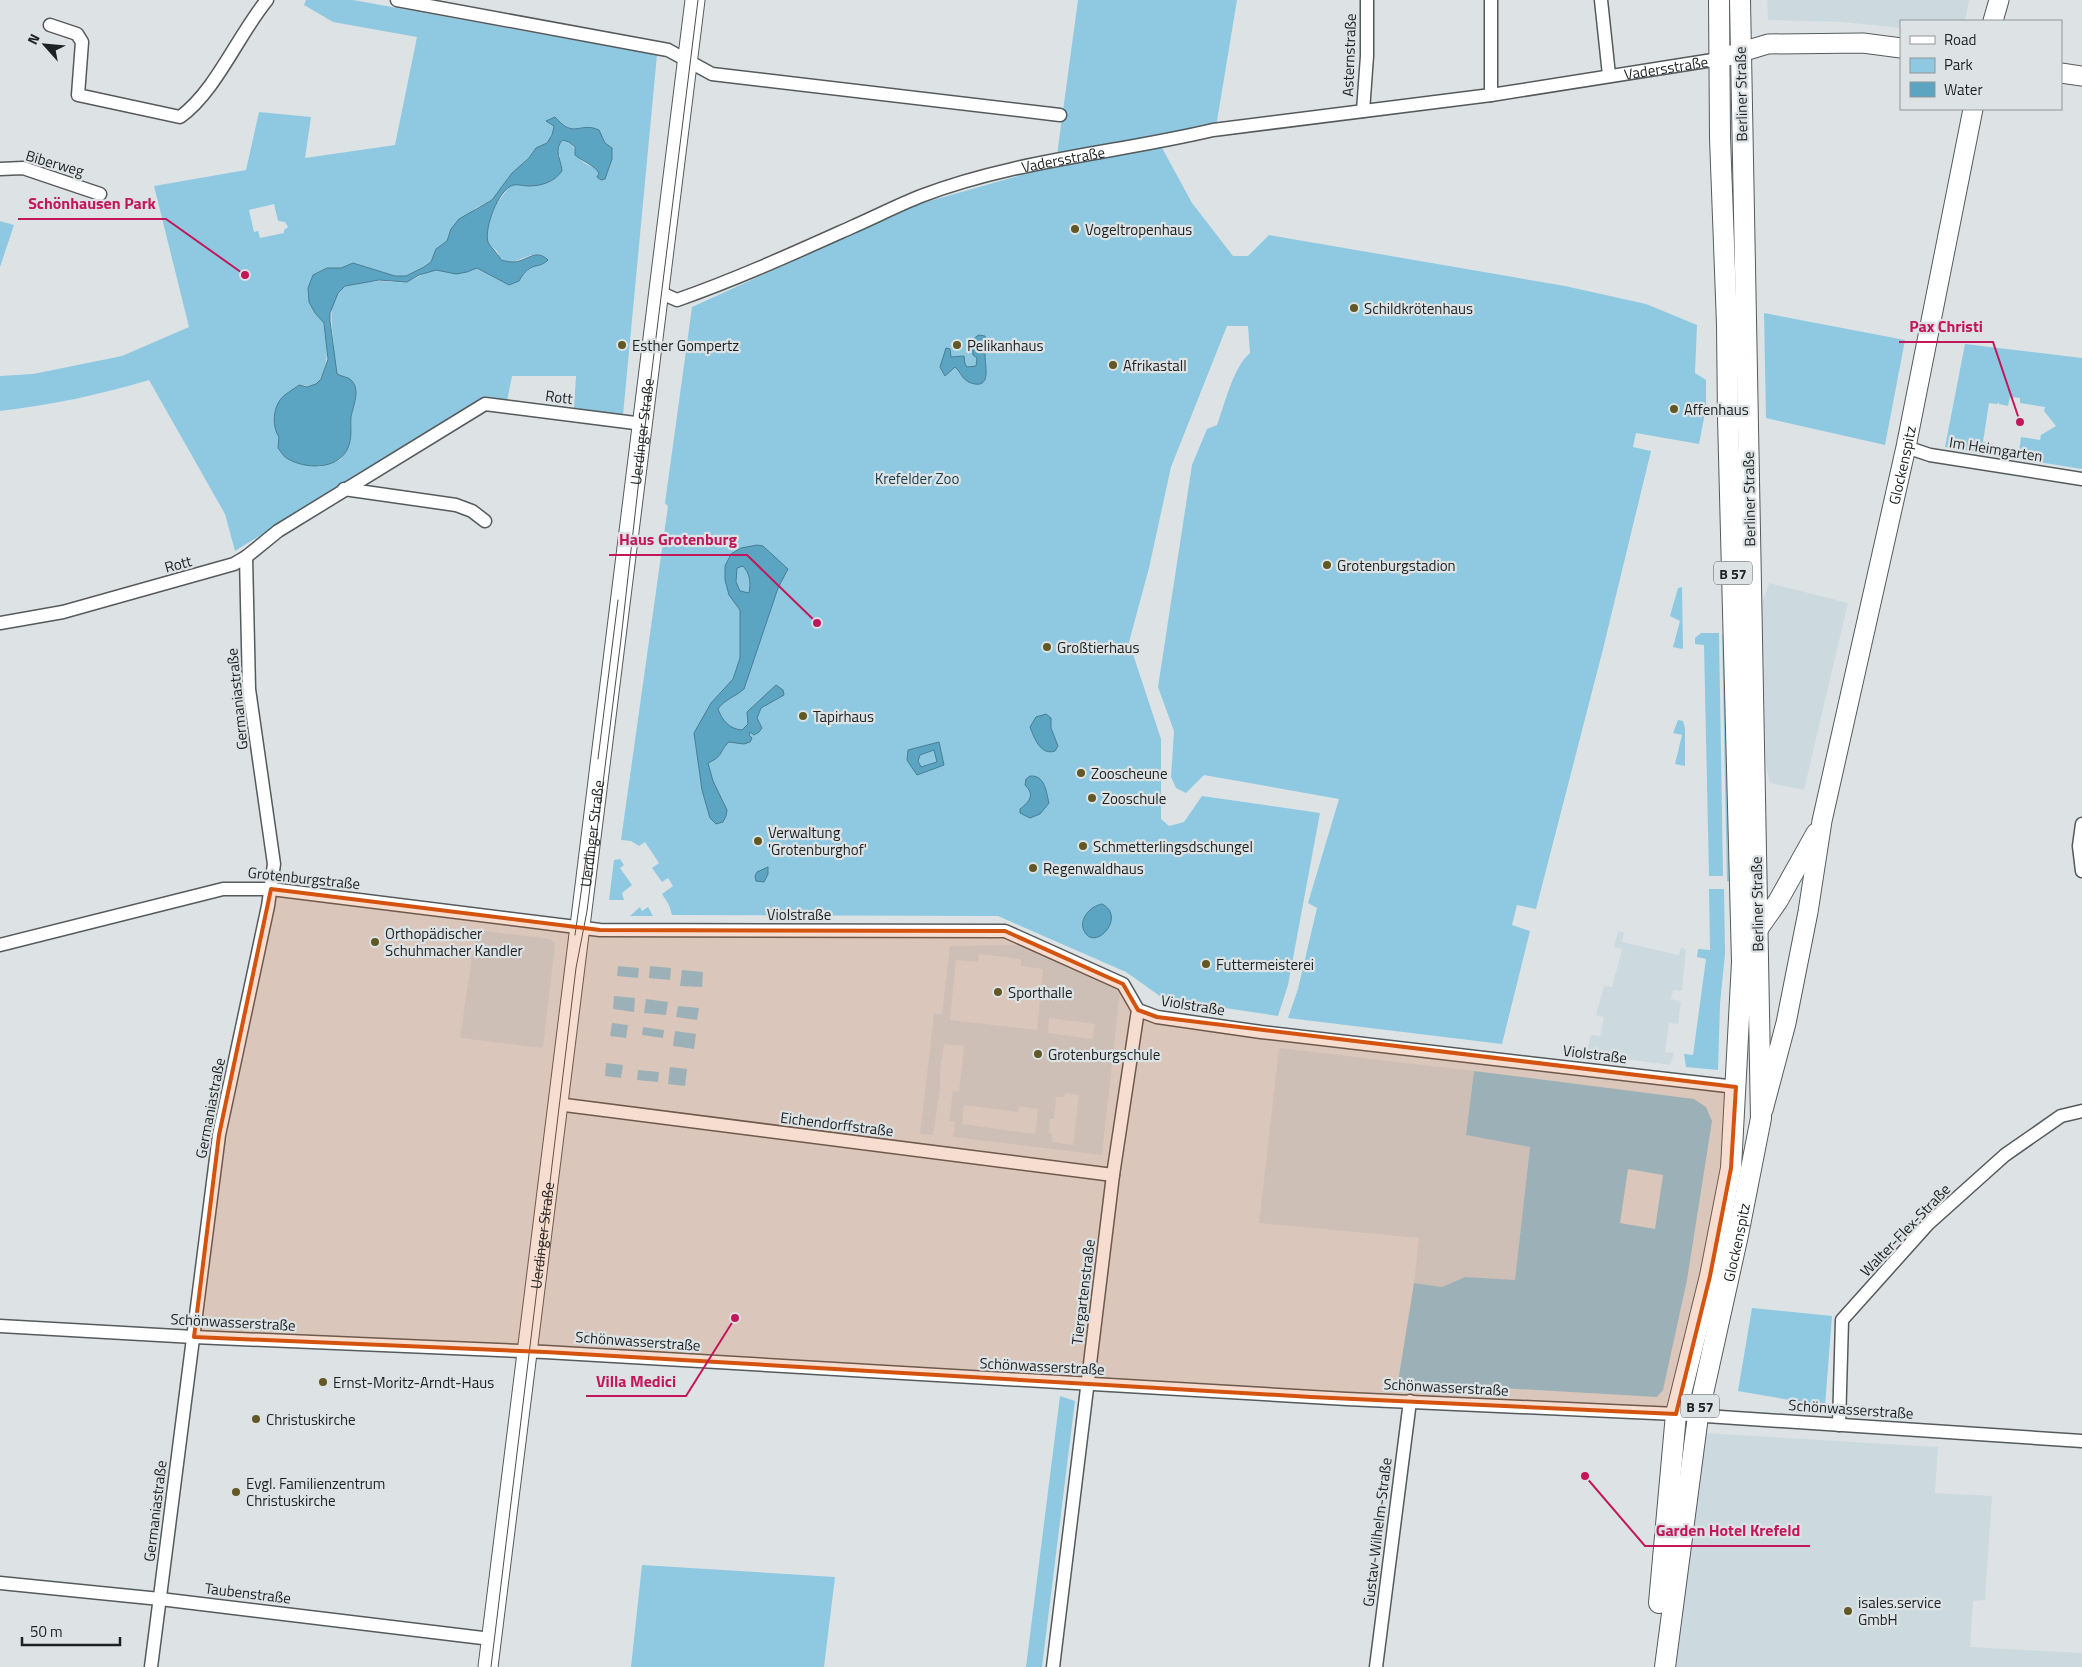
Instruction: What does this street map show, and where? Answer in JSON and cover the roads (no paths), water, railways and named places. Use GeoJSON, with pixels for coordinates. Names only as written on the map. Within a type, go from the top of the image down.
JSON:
{"type":"FeatureCollection","features":[{"type":"Feature","properties":{"kind":"main road","name":"Uerdinger Straße"},"geometry":{"type":"LineString","coordinates":[[488,1667],[695,0]]}},
{"type":"Feature","properties":{"kind":"main road","name":"Berliner Straße"},"geometry":{"type":"LineString","coordinates":[[1719,0],[1742,962],[1736,1087]]}},
{"type":"Feature","properties":{"kind":"main road","name":"Berliner Straße"},"geometry":{"type":"LineString","coordinates":[[1740,0],[1744,312],[1755,726],[1761,1118]]}},
{"type":"Feature","properties":{"kind":"main road"},"geometry":{"type":"LineString","coordinates":[[1993,20],[1998,0]]}},
{"type":"Feature","properties":{"kind":"main road","name":"Vadersstraße"},"geometry":{"type":"LineString","coordinates":[[1720,59],[1768,44],[1863,43],[1900,48]]}},
{"type":"Feature","properties":{"kind":"main road"},"geometry":{"type":"LineString","coordinates":[[2062,73],[2082,76]]}},
{"type":"Feature","properties":{"kind":"main road","name":"Glockenspitz"},"geometry":{"type":"LineString","coordinates":[[1665,1667],[1698,1416],[1738,1235],[1761,1118],[1786,1024],[1808,912],[1822,821],[1906,447],[1973,110]]}},
{"type":"Feature","properties":{"kind":"main road","name":"Glockenspitz"},"geometry":{"type":"LineString","coordinates":[[1742,962],[1757,930],[1778,901],[1822,821]]}},
{"type":"Feature","properties":{"kind":"main road","name":"Glockenspitz"},"geometry":{"type":"LineString","coordinates":[[1652,1667],[1676,1414],[1710,1276],[1731,1168],[1736,1087]]}},
{"type":"Feature","properties":{"kind":"street"},"geometry":{"type":"LineString","coordinates":[[50,25],[77,34],[82,42],[78,95],[180,117],[192,108],[207,89],[248,25],[267,0]]}},
{"type":"Feature","properties":{"kind":"street"},"geometry":{"type":"LineString","coordinates":[[397,0],[668,50],[712,74],[1060,115]]}},
{"type":"Feature","properties":{"kind":"street","name":"Asternstraße"},"geometry":{"type":"LineString","coordinates":[[1363,111],[1367,56],[1367,0]]}},
{"type":"Feature","properties":{"kind":"street"},"geometry":{"type":"LineString","coordinates":[[1491,0],[1491,95]]}},
{"type":"Feature","properties":{"kind":"street"},"geometry":{"type":"LineString","coordinates":[[1601,0],[1609,75]]}},
{"type":"Feature","properties":{"kind":"street","name":"Vadersstraße"},"geometry":{"type":"LineString","coordinates":[[659,292],[678,300],[729,282],[921,196],[987,175],[1213,130],[1491,95],[1720,59]]}},
{"type":"Feature","properties":{"kind":"street","name":"Biberweg"},"geometry":{"type":"LineString","coordinates":[[0,169],[23,168],[100,194]]}},
{"type":"Feature","properties":{"kind":"street","name":"Rott"},"geometry":{"type":"LineString","coordinates":[[0,622],[63,612],[216,570],[246,557],[278,530],[485,404],[643,424]]}},
{"type":"Feature","properties":{"kind":"street","name":"Im Heimgarten"},"geometry":{"type":"LineString","coordinates":[[1906,447],[1930,455],[2082,479]]}},
{"type":"Feature","properties":{"kind":"street"},"geometry":{"type":"LineString","coordinates":[[344,489],[456,505],[472,511],[485,521]]}},
{"type":"Feature","properties":{"kind":"street","name":"Germaniastraße"},"geometry":{"type":"LineString","coordinates":[[151,1667],[219,1135],[271,889],[274,858],[249,689],[246,557]]}},
{"type":"Feature","properties":{"kind":"street"},"geometry":{"type":"LineString","coordinates":[[2082,824],[2079,846],[2082,871]]}},
{"type":"Feature","properties":{"kind":"street","name":"Grotenburgstraße"},"geometry":{"type":"LineString","coordinates":[[0,945],[223,889],[271,889],[579,928]]}},
{"type":"Feature","properties":{"kind":"street","name":"Violstraße"},"geometry":{"type":"LineString","coordinates":[[579,928],[656,931],[1005,931],[1123,984],[1138,1010],[1157,1017],[1260,1032],[1736,1087]]}},
{"type":"Feature","properties":{"kind":"street","name":"Tiergartenstraße"},"geometry":{"type":"LineString","coordinates":[[1053,1667],[1113,1175],[1138,1010]]}},
{"type":"Feature","properties":{"kind":"street","name":"Eichendorffstraße"},"geometry":{"type":"LineString","coordinates":[[557,1104],[1113,1175]]}},
{"type":"Feature","properties":{"kind":"street","name":"Walter-Flex-Straße"},"geometry":{"type":"LineString","coordinates":[[1839,1425],[1842,1320],[1928,1224],[2005,1155],[2061,1116],[2082,1112]]}},
{"type":"Feature","properties":{"kind":"street","name":"Schönwasserstraße"},"geometry":{"type":"LineString","coordinates":[[0,1326],[194,1337],[527,1351],[1088,1385],[1676,1414],[2082,1441]]}},
{"type":"Feature","properties":{"kind":"street","name":"Gustav-Wilhelm-Straße"},"geometry":{"type":"LineString","coordinates":[[1376,1667],[1410,1401]]}},
{"type":"Feature","properties":{"kind":"street","name":"Taubenstraße"},"geometry":{"type":"LineString","coordinates":[[0,1583],[160,1599],[491,1638]]}},
{"type":"Feature","properties":{"kind":"water"},"geometry":{"type":"Polygon","coordinates":[[[555,117],[562,124],[572,129],[586,127],[599,130],[605,143],[612,148],[612,159],[605,179],[601,180],[597,177],[599,173],[597,170],[575,155],[575,147],[563,140],[558,147],[562,171],[551,181],[543,184],[513,185],[507,188],[493,210],[487,236],[489,244],[501,260],[514,262],[539,255],[548,260],[541,265],[527,270],[519,281],[509,285],[477,268],[456,274],[436,270],[419,275],[407,282],[379,280],[345,286],[338,293],[330,313],[330,321],[337,374],[350,379],[356,388],[349,446],[342,457],[320,466],[303,465],[287,458],[278,448],[279,437],[275,428],[274,418],[278,404],[284,396],[299,385],[307,387],[316,384],[321,379],[328,359],[324,323],[315,313],[309,302],[308,288],[313,275],[327,268],[341,268],[353,263],[395,276],[406,276],[424,267],[431,262],[436,249],[447,241],[451,229],[459,219],[492,200],[512,173],[529,158],[536,148],[547,143],[552,135],[554,126],[546,121],[555,117]]]}},
{"type":"Feature","properties":{"kind":"water"},"geometry":{"type":"Polygon","coordinates":[[[979,335],[985,336],[986,339],[985,380],[978,384],[971,383],[955,367],[945,376],[940,367],[946,348],[950,349],[951,357],[964,356],[967,367],[976,366],[977,358],[973,355],[973,343],[974,339],[979,335]]]}},
{"type":"Feature","properties":{"kind":"water"},"geometry":{"type":"Polygon","coordinates":[[[757,545],[763,546],[788,569],[778,588],[744,689],[718,709],[727,723],[733,728],[742,730],[748,724],[747,712],[776,685],[783,690],[784,695],[761,708],[757,718],[762,728],[754,735],[750,732],[749,735],[752,738],[750,742],[744,744],[729,742],[719,756],[708,763],[713,781],[727,810],[723,822],[716,824],[710,818],[702,790],[694,733],[711,703],[733,679],[740,658],[740,610],[729,595],[725,580],[725,566],[731,554],[741,548],[757,545]],[[743,566],[737,568],[736,582],[740,591],[749,593],[749,578],[743,566]]]}},
{"type":"Feature","properties":{"kind":"water"},"geometry":{"type":"Polygon","coordinates":[[[1046,714],[1051,718],[1051,728],[1058,746],[1055,751],[1050,752],[1042,749],[1030,727],[1036,717],[1046,714]]]}},
{"type":"Feature","properties":{"kind":"water"},"geometry":{"type":"Polygon","coordinates":[[[939,742],[944,765],[917,775],[907,760],[908,750],[939,742]],[[934,750],[920,755],[918,761],[921,767],[937,762],[934,750]]]}},
{"type":"Feature","properties":{"kind":"water"},"geometry":{"type":"Polygon","coordinates":[[[1030,776],[1035,776],[1042,781],[1049,803],[1040,814],[1030,818],[1020,813],[1020,809],[1030,798],[1030,792],[1025,785],[1026,779],[1030,776]]]}},
{"type":"Feature","properties":{"kind":"water"},"geometry":{"type":"Polygon","coordinates":[[[768,867],[768,874],[764,882],[756,881],[755,876],[757,872],[768,867]]]}},
{"type":"Feature","properties":{"kind":"water"},"geometry":{"type":"Polygon","coordinates":[[[1102,904],[1109,909],[1111,923],[1103,934],[1091,938],[1083,929],[1084,919],[1089,911],[1102,904]]]}},
{"type":"Feature","properties":{"kind":"tram line"},"geometry":{"type":"LineString","coordinates":[[491,1667],[576,968],[587,911],[621,639],[645,426],[698,0]]}},
{"type":"Feature","properties":{"kind":"tram line"},"geometry":{"type":"LineString","coordinates":[[598,759],[618,600]]}},
{"type":"Feature","properties":{"kind":"tram line"},"geometry":{"type":"LineString","coordinates":[[575,935],[587,851]]}},
{"type":"Feature","properties":{"kind":"place","name":"Vogeltropenhaus"},"geometry":{"type":"Point","coordinates":[1075,229]}},
{"type":"Feature","properties":{"kind":"place","name":"Schönhausen Park"},"geometry":{"type":"Point","coordinates":[245,275]}},
{"type":"Feature","properties":{"kind":"place","name":"Schildkrötenhaus"},"geometry":{"type":"Point","coordinates":[1354,308]}},
{"type":"Feature","properties":{"kind":"place","name":"Esther Gompertz"},"geometry":{"type":"Point","coordinates":[622,345]}},
{"type":"Feature","properties":{"kind":"place","name":"Pelikanhaus"},"geometry":{"type":"Point","coordinates":[957,345]}},
{"type":"Feature","properties":{"kind":"place","name":"Afrikastall"},"geometry":{"type":"Point","coordinates":[1113,365]}},
{"type":"Feature","properties":{"kind":"place","name":"Affenhaus"},"geometry":{"type":"Point","coordinates":[1674,409]}},
{"type":"Feature","properties":{"kind":"place","name":"Pax Christi"},"geometry":{"type":"Point","coordinates":[2020,422]}},
{"type":"Feature","properties":{"kind":"place","name":"Grotenburgstadion"},"geometry":{"type":"Point","coordinates":[1327,565]}},
{"type":"Feature","properties":{"kind":"place","name":"Haus Grotenburg"},"geometry":{"type":"Point","coordinates":[817,623]}},
{"type":"Feature","properties":{"kind":"place","name":"Großtierhaus"},"geometry":{"type":"Point","coordinates":[1047,647]}},
{"type":"Feature","properties":{"kind":"place","name":"Tapirhaus"},"geometry":{"type":"Point","coordinates":[803,716]}},
{"type":"Feature","properties":{"kind":"place","name":"Zooscheune"},"geometry":{"type":"Point","coordinates":[1081,773]}},
{"type":"Feature","properties":{"kind":"place","name":"Zooschule"},"geometry":{"type":"Point","coordinates":[1092,798]}},
{"type":"Feature","properties":{"kind":"place","name":"Verwaltung 'Grotenburghof'"},"geometry":{"type":"Point","coordinates":[758,841]}},
{"type":"Feature","properties":{"kind":"place","name":"Schmetterlingsdschungel"},"geometry":{"type":"Point","coordinates":[1083,846]}},
{"type":"Feature","properties":{"kind":"place","name":"Regenwaldhaus"},"geometry":{"type":"Point","coordinates":[1033,868]}},
{"type":"Feature","properties":{"kind":"place","name":"Orthopädischer Schuhmacher Kandler"},"geometry":{"type":"Point","coordinates":[375,942]}},
{"type":"Feature","properties":{"kind":"place","name":"Futtermeisterei"},"geometry":{"type":"Point","coordinates":[1206,964]}},
{"type":"Feature","properties":{"kind":"place","name":"Sporthalle"},"geometry":{"type":"Point","coordinates":[998,992]}},
{"type":"Feature","properties":{"kind":"place","name":"Grotenburgschule"},"geometry":{"type":"Point","coordinates":[1038,1054]}},
{"type":"Feature","properties":{"kind":"place","name":"Villa Medici"},"geometry":{"type":"Point","coordinates":[735,1318]}},
{"type":"Feature","properties":{"kind":"place","name":"Ernst-Moritz-Arndt-Haus"},"geometry":{"type":"Point","coordinates":[323,1382]}},
{"type":"Feature","properties":{"kind":"place","name":"Christuskirche"},"geometry":{"type":"Point","coordinates":[256,1419]}},
{"type":"Feature","properties":{"kind":"place","name":"Garden Hotel Krefeld"},"geometry":{"type":"Point","coordinates":[1585,1476]}},
{"type":"Feature","properties":{"kind":"place","name":"Evgl. Familienzentrum Christuskirche"},"geometry":{"type":"Point","coordinates":[236,1492]}},
{"type":"Feature","properties":{"kind":"place","name":"isales.service GmbH"},"geometry":{"type":"Point","coordinates":[1848,1611]}},
{"type":"Feature","properties":{"kind":"park label","name":"Krefelder Zoo"},"geometry":{"type":"Point","coordinates":[917,478]}}]}
